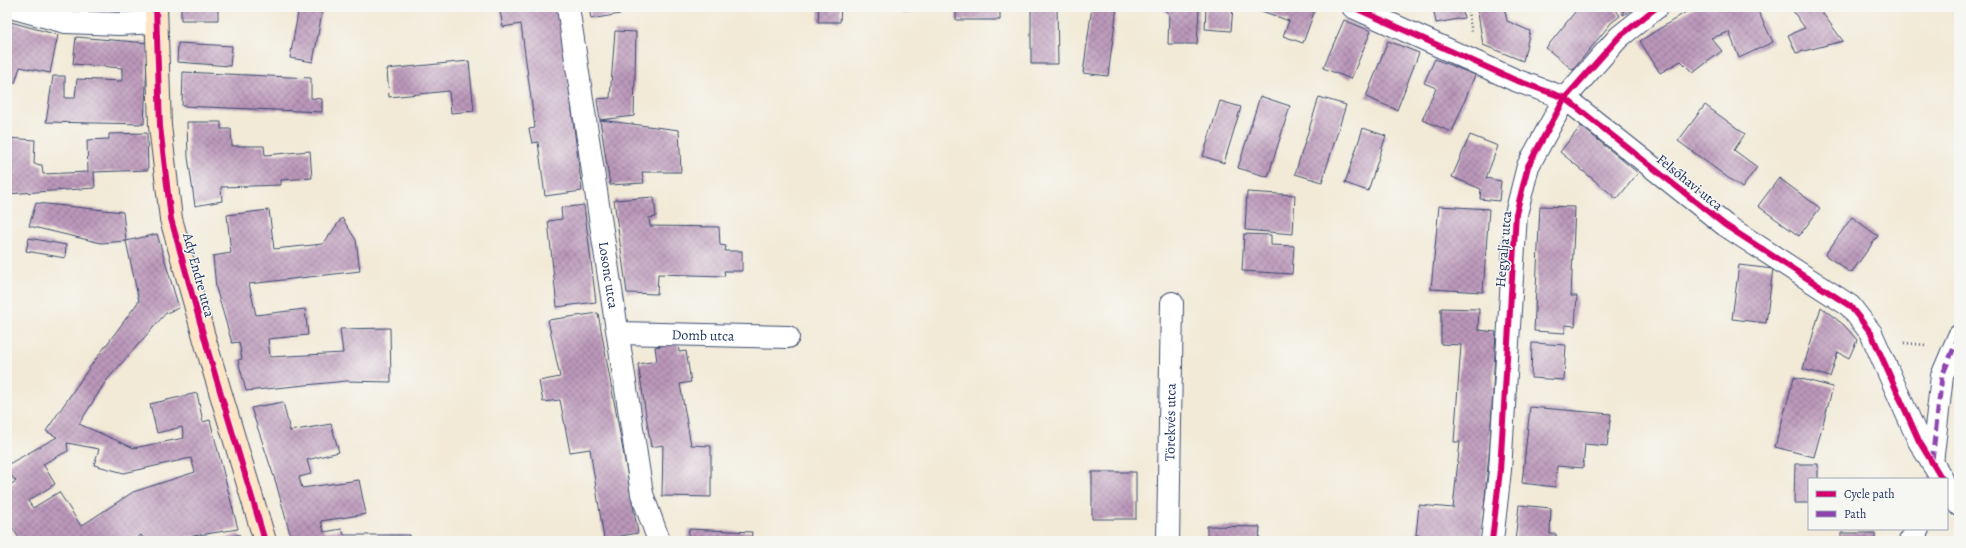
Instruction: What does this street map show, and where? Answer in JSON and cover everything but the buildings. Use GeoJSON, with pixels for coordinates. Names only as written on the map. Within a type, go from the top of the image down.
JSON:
{"type":"FeatureCollection","features":[{"type":"Feature","properties":{"kind":"street"},"geometry":{"type":"LineString","coordinates":[[10,7],[65,22],[120,24],[156,14]]}},
{"type":"Feature","properties":{"kind":"street","name":"Losonc utca"},"geometry":{"type":"LineString","coordinates":[[568,7],[642,494],[659,541]]}},
{"type":"Feature","properties":{"kind":"street","name":"Felsőhavi utca"},"geometry":{"type":"LineString","coordinates":[[1353,7],[1515,80],[1566,98],[1726,225],[1850,306],[1871,333],[1919,441],[1940,478]]}},
{"type":"Feature","properties":{"kind":"street","name":"Hegyalja utca"},"geometry":{"type":"LineString","coordinates":[[1492,541],[1500,470],[1516,214],[1528,166],[1566,98],[1619,37],[1657,7]]}},
{"type":"Feature","properties":{"kind":"street","name":"Ady Endre utca"},"geometry":{"type":"LineString","coordinates":[[156,14],[160,126],[171,219],[208,351],[265,541]]}},
{"type":"Feature","properties":{"kind":"street","name":"Törekvés utca"},"geometry":{"type":"LineString","coordinates":[[1168,541],[1172,303]]}},
{"type":"Feature","properties":{"kind":"street","name":"Domb utca"},"geometry":{"type":"LineString","coordinates":[[618,333],[788,337]]}},
{"type":"Feature","properties":{"kind":"street"},"geometry":{"type":"LineString","coordinates":[[1946,478],[1942,376],[1959,336]]}},
{"type":"Feature","properties":{"kind":"street"},"geometry":{"type":"LineString","coordinates":[[1910,541],[1917,530]]}},
{"type":"Feature","properties":{"kind":"path"},"geometry":{"type":"LineString","coordinates":[[1871,333],[1890,342],[1924,346],[1931,343]]}},
{"type":"Feature","properties":{"kind":"marked path"},"geometry":{"type":"LineString","coordinates":[[1932,461],[1942,376],[1959,336]]}},
{"type":"Feature","properties":{"kind":"cycle path"},"geometry":{"type":"LineString","coordinates":[[156,7],[160,126],[171,219],[208,351],[265,541]]}},
{"type":"Feature","properties":{"kind":"cycle path"},"geometry":{"type":"LineString","coordinates":[[1353,7],[1515,80],[1565,98],[1725,225],[1850,306],[1871,333],[1919,441],[1941,478]]}},
{"type":"Feature","properties":{"kind":"cycle path"},"geometry":{"type":"LineString","coordinates":[[1492,541],[1500,470],[1516,214],[1528,166],[1565,98],[1619,37],[1657,7]]}}]}
